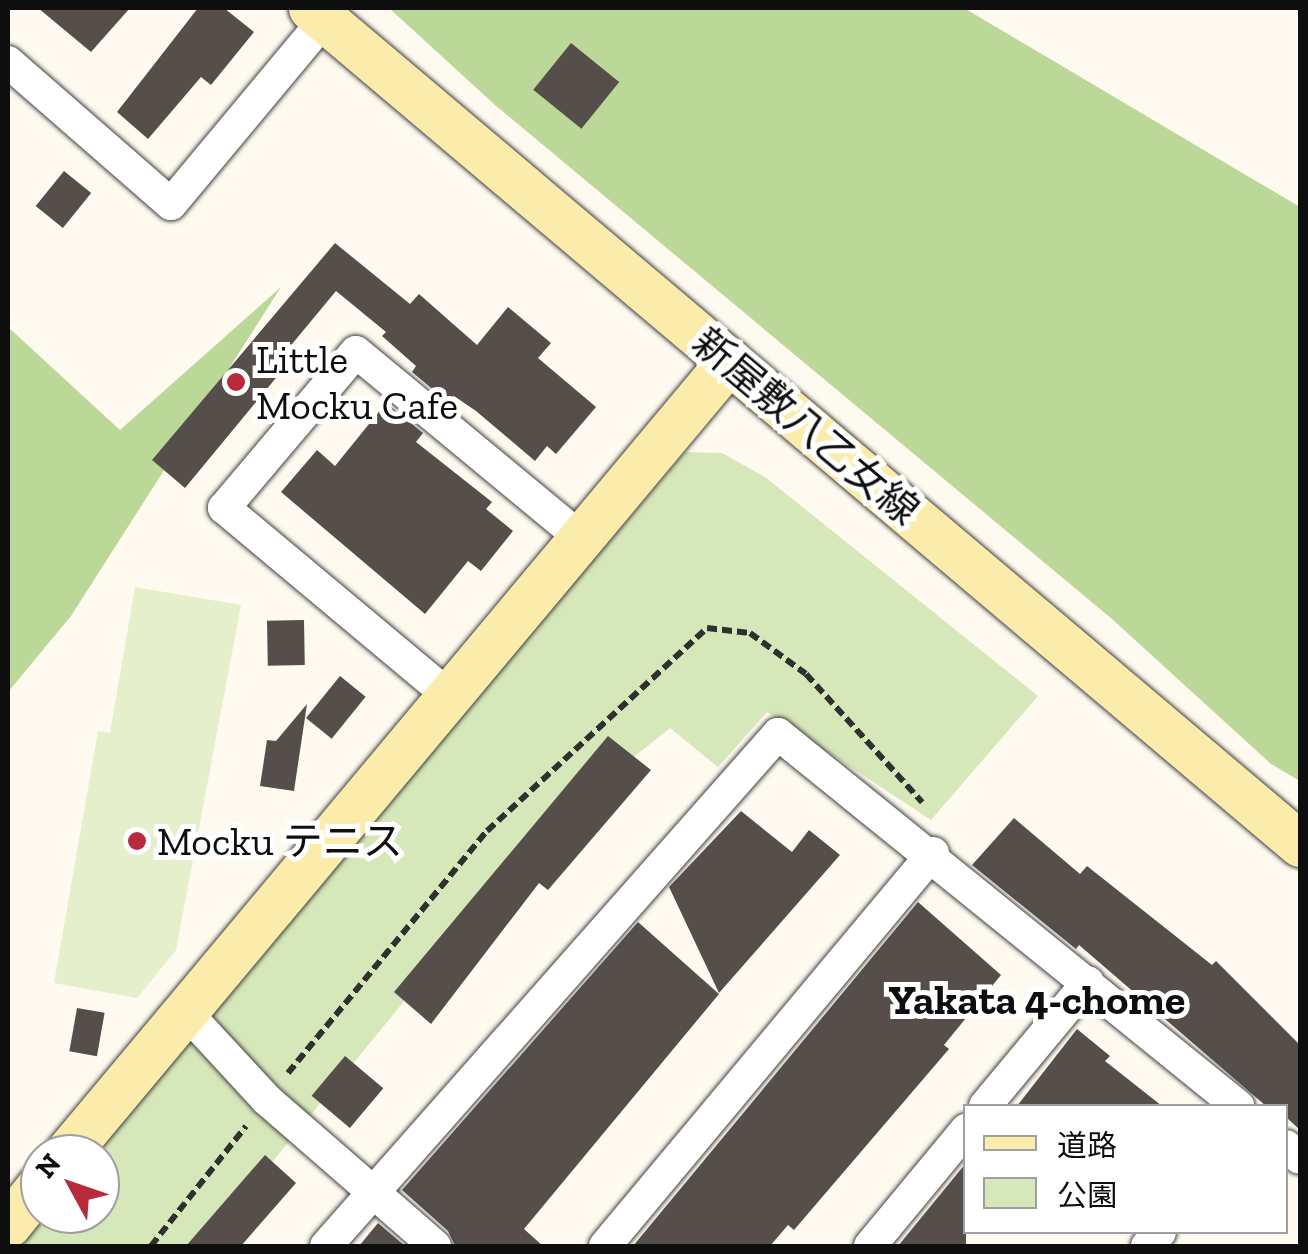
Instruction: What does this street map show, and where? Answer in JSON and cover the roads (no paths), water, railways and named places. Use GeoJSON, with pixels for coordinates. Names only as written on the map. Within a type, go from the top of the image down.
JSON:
{"type":"FeatureCollection","features":[{"type":"Feature","properties":{"kind":"street"},"geometry":{"type":"LineString","coordinates":[[8,62],[172,204],[318,13]]}},
{"type":"Feature","properties":{"kind":"street","name":"新屋敷八乙女線"},"geometry":{"type":"LineString","coordinates":[[318,13],[1300,844]]}},
{"type":"Feature","properties":{"kind":"street"},"geometry":{"type":"LineString","coordinates":[[448,695],[224,508],[356,352],[580,537]]}},
{"type":"Feature","properties":{"kind":"street"},"geometry":{"type":"LineString","coordinates":[[82,1134],[730,361]]}},
{"type":"Feature","properties":{"kind":"street"},"geometry":{"type":"LineString","coordinates":[[326,1246],[778,734],[933,853],[1236,1104]]}},
{"type":"Feature","properties":{"kind":"street"},"geometry":{"type":"LineString","coordinates":[[605,1246],[933,853]]}},
{"type":"Feature","properties":{"kind":"street"},"geometry":{"type":"LineString","coordinates":[[987,1104],[1088,982]]}},
{"type":"Feature","properties":{"kind":"street"},"geometry":{"type":"LineString","coordinates":[[184,1010],[266,1099],[368,1194],[436,1246]]}},
{"type":"Feature","properties":{"kind":"street"},"geometry":{"type":"LineString","coordinates":[[870,1246],[963,1134]]}},
{"type":"Feature","properties":{"kind":"place","name":"Little Mocku Cafe"},"geometry":{"type":"Point","coordinates":[236,382]}},
{"type":"Feature","properties":{"kind":"place","name":"Mocku テニス"},"geometry":{"type":"Point","coordinates":[137,841]}},
{"type":"Feature","properties":{"kind":"district","name":"Yakata 4-chome"},"geometry":{"type":"Point","coordinates":[1037,1000]}}]}
